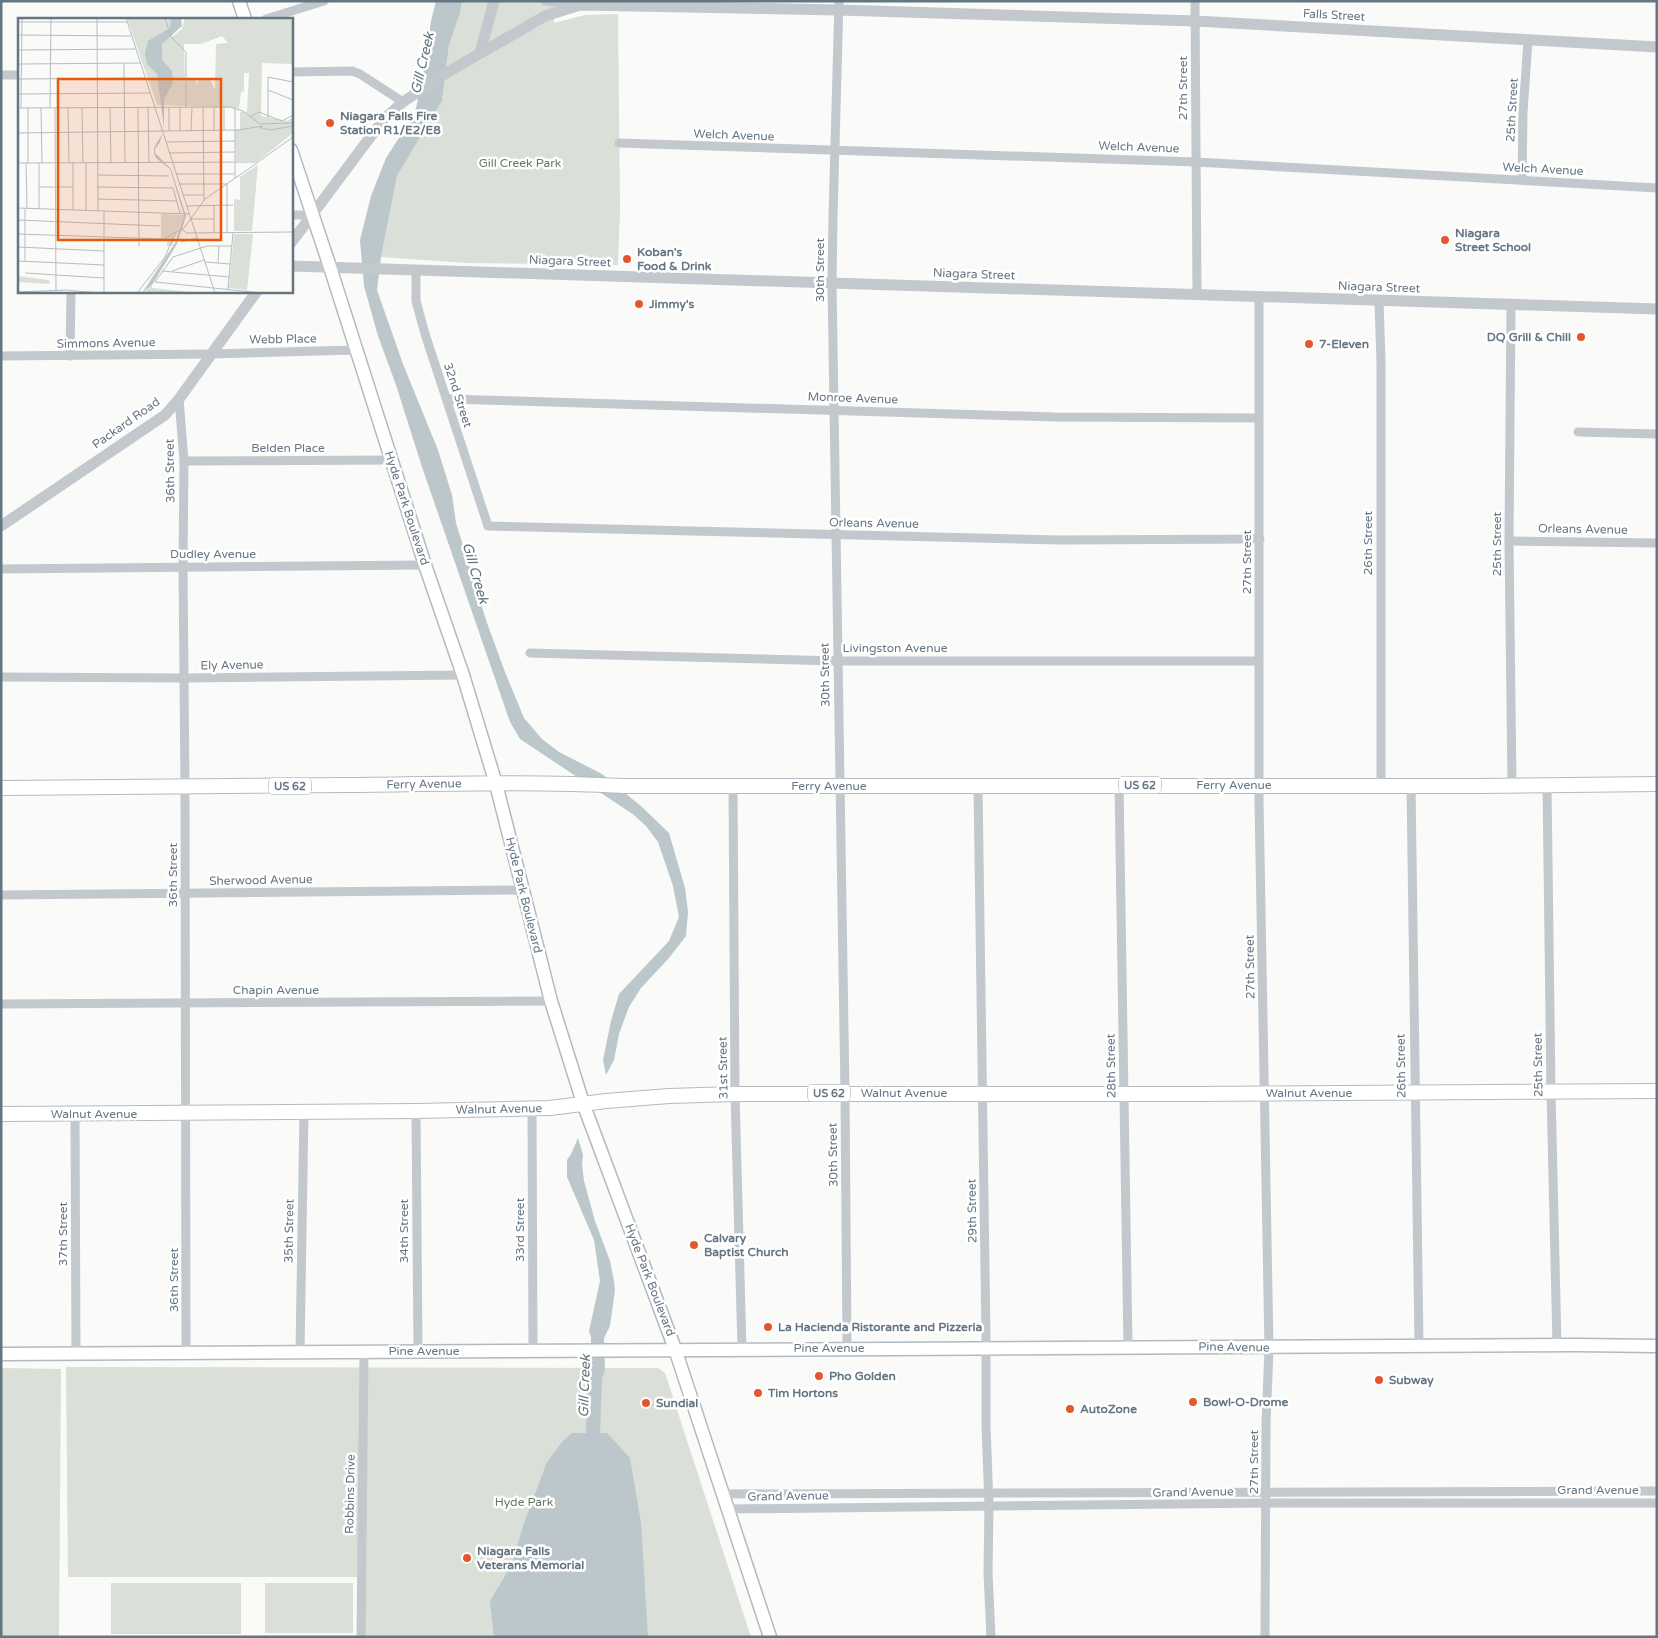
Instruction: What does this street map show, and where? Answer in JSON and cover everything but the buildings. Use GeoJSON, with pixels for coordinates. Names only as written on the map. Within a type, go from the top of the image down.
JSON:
{"type":"FeatureCollection","features":[{"type":"Feature","properties":{"kind":"main road"},"geometry":{"type":"LineString","coordinates":[[239,1],[245,18]]}},
{"type":"Feature","properties":{"kind":"main road","name":"Hyde Park Boulevard"},"geometry":{"type":"LineString","coordinates":[[292,153],[425,565],[463,675],[496,784],[551,1001],[583,1103],[676,1349],[770,1637]]}},
{"type":"Feature","properties":{"kind":"main road","name":"Ferry Avenue"},"geometry":{"type":"LineString","coordinates":[[1,788],[496,784],[623,786],[1657,784]]}},
{"type":"Feature","properties":{"kind":"main road","name":"Walnut Avenue"},"geometry":{"type":"LineString","coordinates":[[1,1114],[532,1109],[669,1096],[736,1094],[1657,1091]]}},
{"type":"Feature","properties":{"kind":"main road","name":"Pine Avenue"},"geometry":{"type":"LineString","coordinates":[[1,1354],[847,1348],[1657,1346]]}},
{"type":"Feature","properties":{"kind":"street"},"geometry":{"type":"LineString","coordinates":[[269,18],[324,1]]}},
{"type":"Feature","properties":{"kind":"street"},"geometry":{"type":"LineString","coordinates":[[292,242],[383,120],[416,92],[480,53],[494,1]]}},
{"type":"Feature","properties":{"kind":"street"},"geometry":{"type":"LineString","coordinates":[[545,1],[580,5]]}},
{"type":"Feature","properties":{"kind":"street","name":"27th Street"},"geometry":{"type":"LineString","coordinates":[[1195,1],[1197,294]]}},
{"type":"Feature","properties":{"kind":"street","name":"Falls Street"},"geometry":{"type":"LineString","coordinates":[[480,53],[545,16],[580,5],[839,6],[1195,21],[1657,47]]}},
{"type":"Feature","properties":{"kind":"street","name":"30th Street"},"geometry":{"type":"LineString","coordinates":[[839,6],[832,283],[845,1093],[847,1348]]}},
{"type":"Feature","properties":{"kind":"street","name":"25th Street"},"geometry":{"type":"LineString","coordinates":[[1522,180],[1523,112],[1528,41]]}},
{"type":"Feature","properties":{"kind":"street"},"geometry":{"type":"LineString","coordinates":[[292,72],[352,71],[360,74],[403,102]]}},
{"type":"Feature","properties":{"kind":"street"},"geometry":{"type":"LineString","coordinates":[[1,75],[18,75]]}},
{"type":"Feature","properties":{"kind":"street","name":"Welch Avenue"},"geometry":{"type":"LineString","coordinates":[[619,144],[1196,162],[1657,188]]}},
{"type":"Feature","properties":{"kind":"street"},"geometry":{"type":"LineString","coordinates":[[292,214],[312,214]]}},
{"type":"Feature","properties":{"kind":"street","name":"Niagara Street"},"geometry":{"type":"LineString","coordinates":[[292,266],[1657,309]]}},
{"type":"Feature","properties":{"kind":"street","name":"32nd Street"},"geometry":{"type":"LineString","coordinates":[[416,270],[416,301],[488,526]]}},
{"type":"Feature","properties":{"kind":"street"},"geometry":{"type":"LineString","coordinates":[[70,356],[71,292]]}},
{"type":"Feature","properties":{"kind":"street","name":"Packard Road"},"geometry":{"type":"LineString","coordinates":[[1,526],[165,414],[179,399],[256,292]]}},
{"type":"Feature","properties":{"kind":"street","name":"27th Street"},"geometry":{"type":"LineString","coordinates":[[1259,297],[1260,786],[1269,1348],[1266,1424],[1265,1637]]}},
{"type":"Feature","properties":{"kind":"street","name":"26th Street"},"geometry":{"type":"LineString","coordinates":[[1379,301],[1381,362],[1381,785]]}},
{"type":"Feature","properties":{"kind":"street","name":"25th Street"},"geometry":{"type":"LineString","coordinates":[[1511,303],[1509,541],[1512,785]]}},
{"type":"Feature","properties":{"kind":"street","name":"Webb Place"},"geometry":{"type":"LineString","coordinates":[[212,354],[356,350]]}},
{"type":"Feature","properties":{"kind":"street","name":"Simmons Avenue"},"geometry":{"type":"LineString","coordinates":[[1,356],[212,354]]}},
{"type":"Feature","properties":{"kind":"street","name":"36th Street"},"geometry":{"type":"LineString","coordinates":[[179,399],[184,460],[187,1113],[186,1352]]}},
{"type":"Feature","properties":{"kind":"street","name":"Monroe Avenue"},"geometry":{"type":"LineString","coordinates":[[447,399],[1055,417],[1259,418]]}},
{"type":"Feature","properties":{"kind":"street"},"geometry":{"type":"LineString","coordinates":[[1578,432],[1657,434]]}},
{"type":"Feature","properties":{"kind":"street","name":"Belden Place"},"geometry":{"type":"LineString","coordinates":[[184,460],[392,460]]}},
{"type":"Feature","properties":{"kind":"street","name":"Orleans Avenue"},"geometry":{"type":"LineString","coordinates":[[488,526],[1061,540],[1260,539]]}},
{"type":"Feature","properties":{"kind":"street","name":"Orleans Avenue"},"geometry":{"type":"LineString","coordinates":[[1509,541],[1657,543]]}},
{"type":"Feature","properties":{"kind":"street","name":"Dudley Avenue"},"geometry":{"type":"LineString","coordinates":[[1,569],[425,565]]}},
{"type":"Feature","properties":{"kind":"street","name":"Livingston Avenue"},"geometry":{"type":"LineString","coordinates":[[530,653],[838,661],[1260,661]]}},
{"type":"Feature","properties":{"kind":"street","name":"Ely Avenue"},"geometry":{"type":"LineString","coordinates":[[1,677],[184,678],[463,675]]}},
{"type":"Feature","properties":{"kind":"street","name":"28th Street"},"geometry":{"type":"LineString","coordinates":[[1120,785],[1128,1347]]}},
{"type":"Feature","properties":{"kind":"street","name":"26th Street"},"geometry":{"type":"LineString","coordinates":[[1411,785],[1419,1346]]}},
{"type":"Feature","properties":{"kind":"street","name":"25th Street"},"geometry":{"type":"LineString","coordinates":[[1547,785],[1557,1345]]}},
{"type":"Feature","properties":{"kind":"street","name":"31st Street"},"geometry":{"type":"LineString","coordinates":[[733,786],[736,1094],[742,1349]]}},
{"type":"Feature","properties":{"kind":"street","name":"29th Street"},"geometry":{"type":"LineString","coordinates":[[978,786],[986,1426],[989,1494],[988,1573],[991,1637]]}},
{"type":"Feature","properties":{"kind":"street","name":"Sherwood Avenue"},"geometry":{"type":"LineString","coordinates":[[1,895],[522,890]]}},
{"type":"Feature","properties":{"kind":"street","name":"Chapin Avenue"},"geometry":{"type":"LineString","coordinates":[[1,1004],[551,1001]]}},
{"type":"Feature","properties":{"kind":"street","name":"33rd Street"},"geometry":{"type":"LineString","coordinates":[[532,1109],[533,1351]]}},
{"type":"Feature","properties":{"kind":"street","name":"34th Street"},"geometry":{"type":"LineString","coordinates":[[416,1111],[418,1351]]}},
{"type":"Feature","properties":{"kind":"street","name":"35th Street"},"geometry":{"type":"LineString","coordinates":[[300,1351],[304,1112]]}},
{"type":"Feature","properties":{"kind":"street","name":"37th Street"},"geometry":{"type":"LineString","coordinates":[[75,1114],[76,1354]]}},
{"type":"Feature","properties":{"kind":"street","name":"Robbins Drive"},"geometry":{"type":"LineString","coordinates":[[361,1637],[364,1351]]}},
{"type":"Feature","properties":{"kind":"street"},"geometry":{"type":"LineString","coordinates":[[724,1494],[1657,1491]]}},
{"type":"Feature","properties":{"kind":"street","name":"Grand Avenue"},"geometry":{"type":"LineString","coordinates":[[728,1509],[1266,1503],[1657,1502]]}},
{"type":"Feature","properties":{"kind":"green space","name":"Gill Creek Park"},"geometry":{"type":"Polygon","coordinates":[[[462,1],[554,1],[554,23],[585,15],[618,14],[620,209],[618,265],[467,263],[381,257],[397,176],[442,101],[449,45],[462,1]]]}},
{"type":"Feature","properties":{"kind":"green space","name":"Hyde Park"},"geometry":{"type":"Polygon","coordinates":[[[66,1367],[658,1368],[665,1373],[751,1637],[365,1637],[365,1577],[68,1577],[66,1367]]]}},
{"type":"Feature","properties":{"kind":"green space"},"geometry":{"type":"Polygon","coordinates":[[[1,1368],[61,1369],[59,1637],[1,1637],[1,1368]]]}},
{"type":"Feature","properties":{"kind":"green space"},"geometry":{"type":"Polygon","coordinates":[[[111,1583],[241,1583],[241,1634],[111,1634],[111,1583]]]}},
{"type":"Feature","properties":{"kind":"green space"},"geometry":{"type":"Polygon","coordinates":[[[265,1583],[353,1583],[353,1633],[265,1633],[265,1583]]]}},
{"type":"Feature","properties":{"kind":"shaded area"},"geometry":{"type":"Polygon","coordinates":[[[436,1],[462,1],[449,45],[442,101],[397,176],[381,257],[377,290],[403,364],[438,450],[452,495],[456,523],[487,623],[524,718],[542,739],[559,752],[602,774],[642,807],[669,833],[685,888],[688,912],[686,936],[669,958],[641,988],[629,1007],[619,1034],[614,1060],[606,1075],[603,1060],[619,994],[669,941],[679,917],[673,886],[658,842],[646,826],[634,815],[520,739],[510,722],[378,336],[364,286],[360,240],[371,196],[386,158],[415,113],[436,1]]]}},
{"type":"Feature","properties":{"kind":"shaded area"},"geometry":{"type":"Polygon","coordinates":[[[578,1138],[583,1155],[584,1181],[595,1221],[610,1261],[615,1290],[610,1326],[604,1338],[605,1371],[602,1378],[600,1433],[607,1433],[630,1458],[641,1523],[648,1637],[494,1637],[490,1601],[512,1564],[524,1523],[547,1462],[562,1442],[572,1433],[586,1433],[588,1375],[591,1371],[591,1337],[589,1331],[600,1281],[594,1240],[567,1177],[567,1160],[578,1138]]]}},
{"type":"Feature","properties":{"kind":"place","name":"Niagara Falls Fire Station R1/E2/E8"},"geometry":{"type":"Point","coordinates":[330,123]}},
{"type":"Feature","properties":{"kind":"place","name":"Niagara Street School"},"geometry":{"type":"Point","coordinates":[1445,240]}},
{"type":"Feature","properties":{"kind":"place","name":"Koban's Food & Drink"},"geometry":{"type":"Point","coordinates":[627,259]}},
{"type":"Feature","properties":{"kind":"place","name":"Jimmy's"},"geometry":{"type":"Point","coordinates":[639,304]}},
{"type":"Feature","properties":{"kind":"place","name":"DQ Grill & Chill"},"geometry":{"type":"Point","coordinates":[1581,337]}},
{"type":"Feature","properties":{"kind":"place","name":"7-Eleven"},"geometry":{"type":"Point","coordinates":[1309,344]}},
{"type":"Feature","properties":{"kind":"place","name":"Calvary Baptist Church"},"geometry":{"type":"Point","coordinates":[694,1245]}},
{"type":"Feature","properties":{"kind":"place","name":"La Hacienda Ristorante and Pizzeria"},"geometry":{"type":"Point","coordinates":[768,1327]}},
{"type":"Feature","properties":{"kind":"place","name":"Pho Golden"},"geometry":{"type":"Point","coordinates":[819,1376]}},
{"type":"Feature","properties":{"kind":"place","name":"Subway"},"geometry":{"type":"Point","coordinates":[1379,1380]}},
{"type":"Feature","properties":{"kind":"place","name":"Tim Hortons"},"geometry":{"type":"Point","coordinates":[758,1393]}},
{"type":"Feature","properties":{"kind":"place","name":"Bowl-O-Drome"},"geometry":{"type":"Point","coordinates":[1193,1402]}},
{"type":"Feature","properties":{"kind":"place","name":"Sundial"},"geometry":{"type":"Point","coordinates":[646,1403]}},
{"type":"Feature","properties":{"kind":"place","name":"AutoZone"},"geometry":{"type":"Point","coordinates":[1070,1409]}},
{"type":"Feature","properties":{"kind":"place","name":"Niagara Falls Veterans Memorial"},"geometry":{"type":"Point","coordinates":[467,1558]}},
{"type":"Feature","properties":{"kind":"water label","name":"Gill Creek"},"geometry":{"type":"Point","coordinates":[422,63]}},
{"type":"Feature","properties":{"kind":"water label","name":"Gill Creek"},"geometry":{"type":"Point","coordinates":[476,573]}},
{"type":"Feature","properties":{"kind":"water label","name":"Gill Creek"},"geometry":{"type":"Point","coordinates":[584,1386]}}]}
